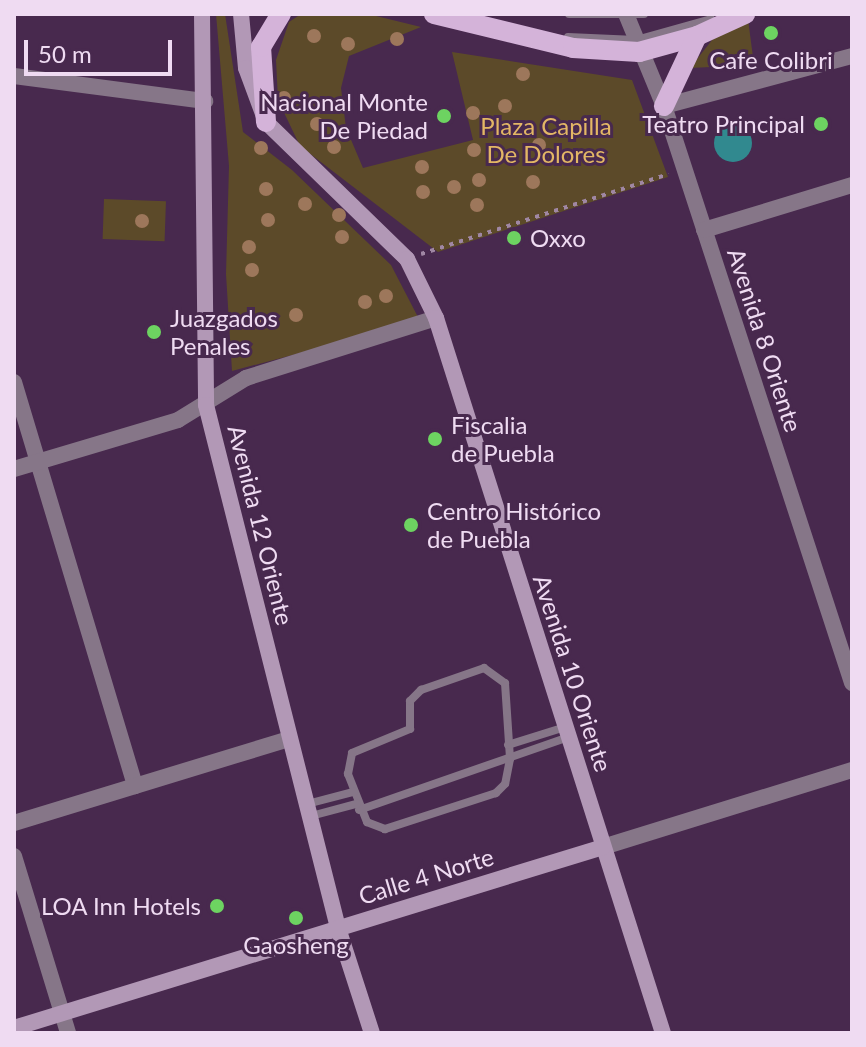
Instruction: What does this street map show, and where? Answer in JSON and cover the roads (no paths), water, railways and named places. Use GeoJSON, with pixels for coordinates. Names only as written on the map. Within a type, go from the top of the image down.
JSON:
{"type":"FeatureCollection","features":[{"type":"Feature","properties":{"kind":"main road","name":"Avenida 12 Oriente"},"geometry":{"type":"LineString","coordinates":[[202,14],[206,405],[338,928],[372,1033]]}},
{"type":"Feature","properties":{"kind":"main road","name":"Avenida 10 Oriente"},"geometry":{"type":"LineString","coordinates":[[241,14],[246,68],[266,122],[407,259],[436,318],[663,1033]]}},
{"type":"Feature","properties":{"kind":"main road"},"geometry":{"type":"LineString","coordinates":[[266,122],[261,47],[281,14]]}},
{"type":"Feature","properties":{"kind":"main road"},"geometry":{"type":"LineString","coordinates":[[434,14],[573,48],[638,46],[697,36],[745,14]]}},
{"type":"Feature","properties":{"kind":"main road"},"geometry":{"type":"LineString","coordinates":[[664,106],[697,36]]}},
{"type":"Feature","properties":{"kind":"main road","name":"Calle 4 Norte"},"geometry":{"type":"LineString","coordinates":[[14,1028],[603,847]]}},
{"type":"Feature","properties":{"kind":"street","name":"Avenida 8 Oriente"},"geometry":{"type":"LineString","coordinates":[[632,15],[638,46],[664,106],[682,170],[852,683]]}},
{"type":"Feature","properties":{"kind":"street"},"geometry":{"type":"LineString","coordinates":[[664,106],[852,56]]}},
{"type":"Feature","properties":{"kind":"street"},"geometry":{"type":"LineString","coordinates":[[14,76],[205,101]]}},
{"type":"Feature","properties":{"kind":"street"},"geometry":{"type":"LineString","coordinates":[[704,230],[852,185]]}},
{"type":"Feature","properties":{"kind":"street"},"geometry":{"type":"LineString","coordinates":[[14,469],[178,420],[246,378],[436,318]]}},
{"type":"Feature","properties":{"kind":"street"},"geometry":{"type":"LineString","coordinates":[[14,382],[135,786]]}},
{"type":"Feature","properties":{"kind":"street"},"geometry":{"type":"LineString","coordinates":[[14,823],[289,739]]}},
{"type":"Feature","properties":{"kind":"street","name":"Calle 4 Norte"},"geometry":{"type":"LineString","coordinates":[[603,847],[852,770]]}},
{"type":"Feature","properties":{"kind":"street"},"geometry":{"type":"LineString","coordinates":[[14,856],[68,1033]]}},
{"type":"Feature","properties":{"kind":"lane"},"geometry":{"type":"LineString","coordinates":[[469,14],[573,38],[638,46],[723,14]]}},
{"type":"Feature","properties":{"kind":"lane"},"geometry":{"type":"LineString","coordinates":[[569,14],[632,15]]}},
{"type":"Feature","properties":{"kind":"lane"},"geometry":{"type":"LineString","coordinates":[[484,668],[505,683],[508,745],[510,773],[496,793],[385,829],[375,828],[358,807],[348,774],[352,753],[410,729],[410,701],[421,690],[484,668]]}},
{"type":"Feature","properties":{"kind":"lane"},"geometry":{"type":"LineString","coordinates":[[508,745],[567,732]]}},
{"type":"Feature","properties":{"kind":"lane"},"geometry":{"type":"LineString","coordinates":[[308,810],[358,807],[510,759],[567,732]]}},
{"type":"Feature","properties":{"kind":"lane"},"geometry":{"type":"LineString","coordinates":[[308,810],[353,792]]}},
{"type":"Feature","properties":{"kind":"place","name":"Cafe Colibri"},"geometry":{"type":"Point","coordinates":[771,33]}},
{"type":"Feature","properties":{"kind":"place","name":"Nacional Monte De Piedad"},"geometry":{"type":"Point","coordinates":[444,116]}},
{"type":"Feature","properties":{"kind":"place","name":"Teatro Principal"},"geometry":{"type":"Point","coordinates":[821,124]}},
{"type":"Feature","properties":{"kind":"place","name":"Oxxo"},"geometry":{"type":"Point","coordinates":[514,238]}},
{"type":"Feature","properties":{"kind":"place","name":"Juazgados Penales"},"geometry":{"type":"Point","coordinates":[154,332]}},
{"type":"Feature","properties":{"kind":"place","name":"Fiscalia de Puebla"},"geometry":{"type":"Point","coordinates":[435,439]}},
{"type":"Feature","properties":{"kind":"place","name":"Centro Histórico de Puebla"},"geometry":{"type":"Point","coordinates":[411,525]}},
{"type":"Feature","properties":{"kind":"place","name":"LOA Inn Hotels"},"geometry":{"type":"Point","coordinates":[217,906]}},
{"type":"Feature","properties":{"kind":"place","name":"Gaosheng"},"geometry":{"type":"Point","coordinates":[296,918]}},
{"type":"Feature","properties":{"kind":"park label","name":"Plaza Capilla De Dolores"},"geometry":{"type":"Point","coordinates":[546,140]}}]}
